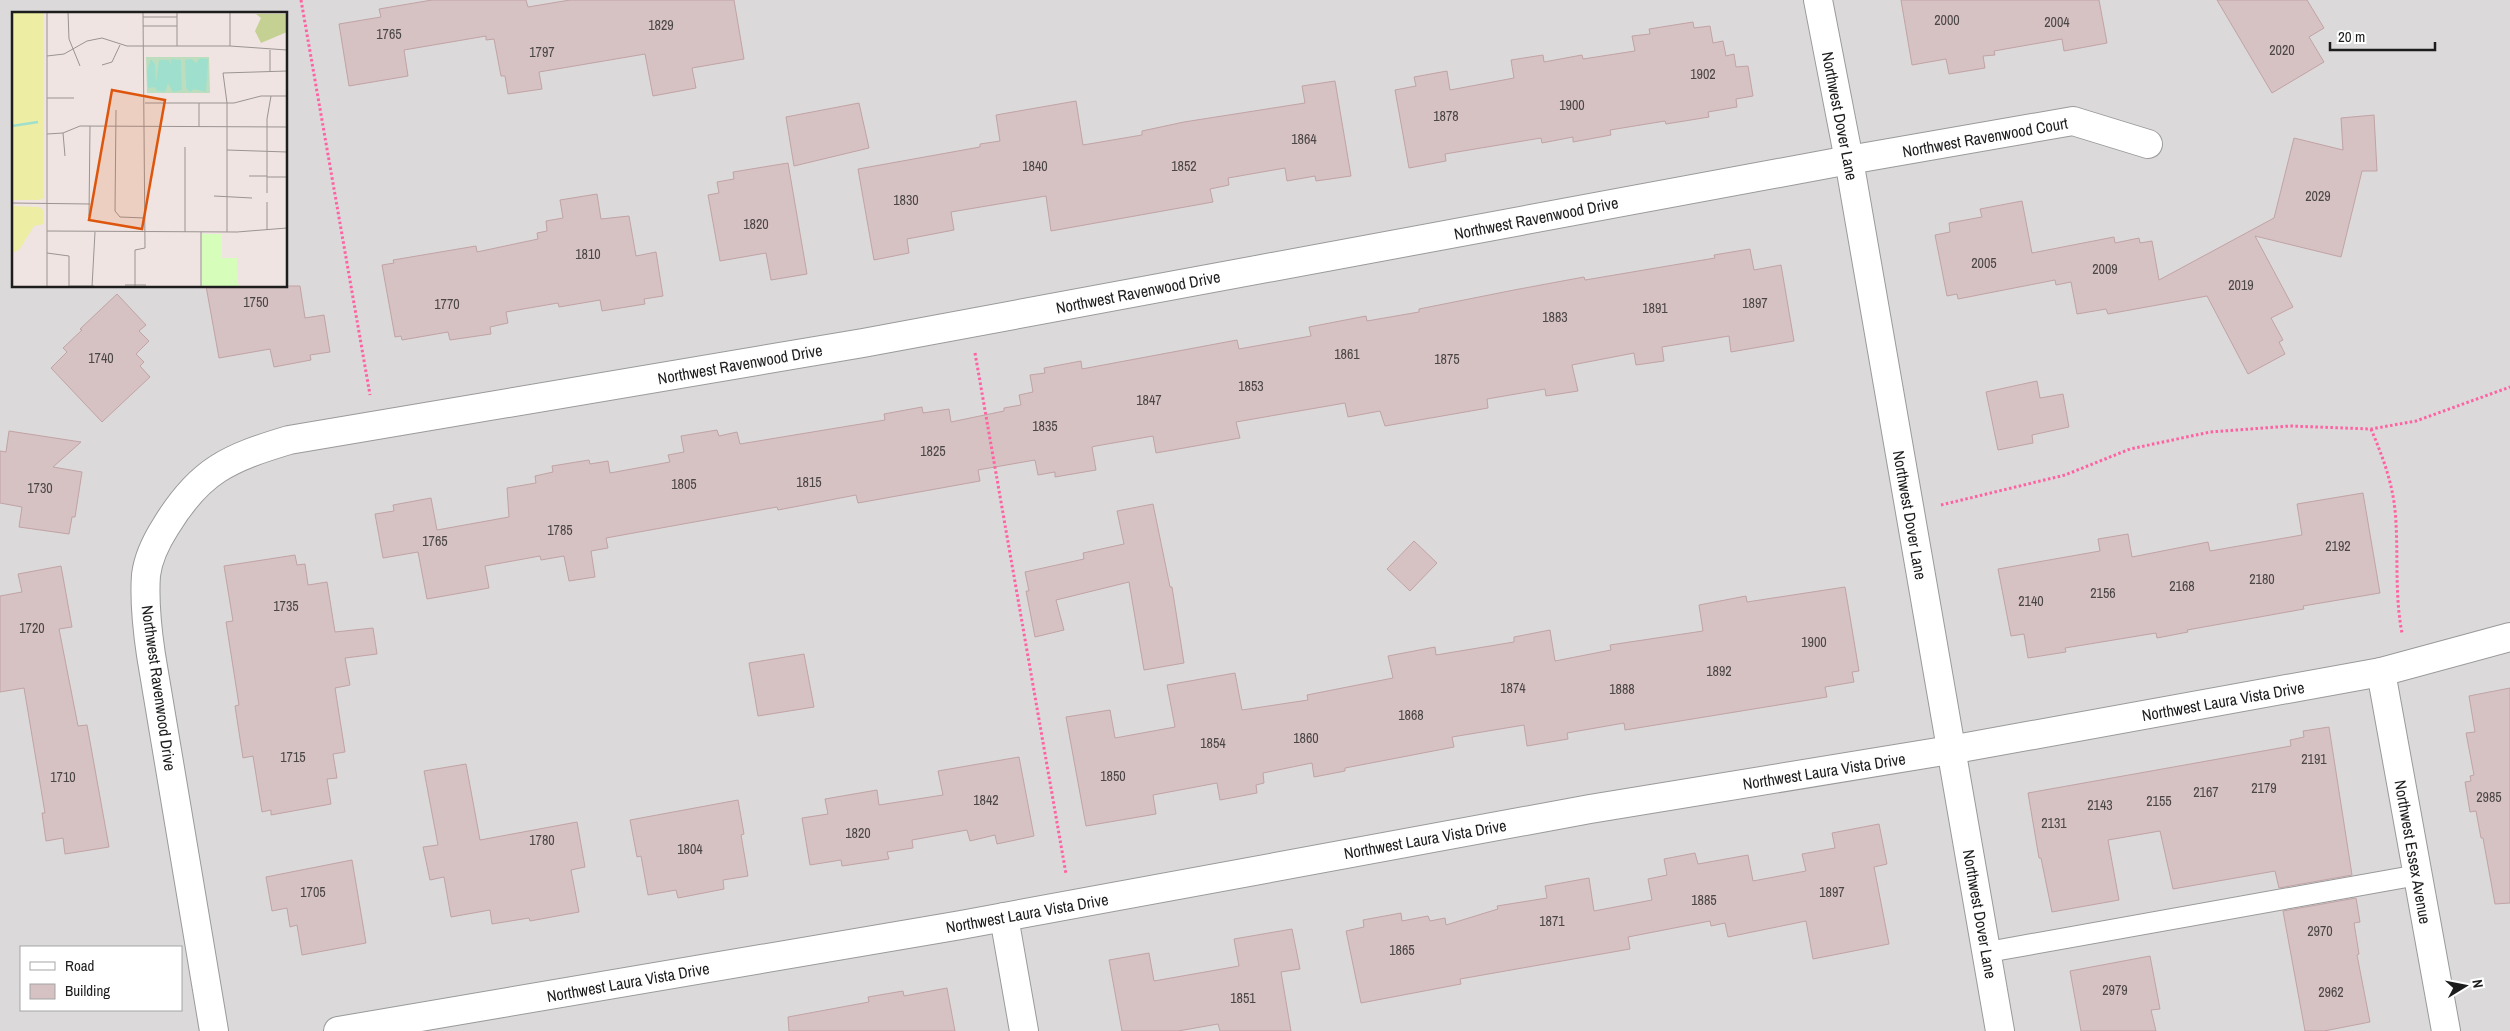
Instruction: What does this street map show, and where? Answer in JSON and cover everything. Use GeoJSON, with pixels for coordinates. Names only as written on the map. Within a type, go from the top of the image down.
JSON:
{"type":"FeatureCollection","features":[{"type":"Feature","properties":{"kind":"street","name":"Northwest Dover Lane"},"geometry":{"type":"LineString","coordinates":[[1818,0],[1849,160],[1950,750],[1988,952],[2000,1031]]}},
{"type":"Feature","properties":{"kind":"street","name":"Northwest Ravenwood Court"},"geometry":{"type":"LineString","coordinates":[[1849,160],[2072,121],[2148,144]]}},
{"type":"Feature","properties":{"kind":"street","name":"Northwest Ravenwood Drive"},"geometry":{"type":"LineString","coordinates":[[214,1031],[150,655],[146,615],[146,573],[158,539],[182,498],[208,474],[242,454],[289,440],[970,323],[1849,160]]}},
{"type":"Feature","properties":{"kind":"street","name":"Northwest Laura Vista Drive"},"geometry":{"type":"LineString","coordinates":[[338,1031],[1004,917],[1590,809],[1950,750],[2381,672],[2510,637]]}},
{"type":"Feature","properties":{"kind":"street","name":"Northwest Essex Avenue"},"geometry":{"type":"LineString","coordinates":[[2381,672],[2446,1031]]}},
{"type":"Feature","properties":{"kind":"street"},"geometry":{"type":"LineString","coordinates":[[1004,917],[1024,1031]]}},
{"type":"Feature","properties":{"kind":"lane"},"geometry":{"type":"LineString","coordinates":[[1988,952],[2418,875]]}},
{"type":"Feature","properties":{"kind":"path"},"geometry":{"type":"LineString","coordinates":[[301,0],[375,426]]}},
{"type":"Feature","properties":{"kind":"path"},"geometry":{"type":"LineString","coordinates":[[970,323],[1071,905]]}},
{"type":"Feature","properties":{"kind":"path"},"geometry":{"type":"LineString","coordinates":[[1909,513],[2065,475],[2130,449],[2210,432],[2290,426],[2371,429],[2416,421],[2510,387]]}},
{"type":"Feature","properties":{"kind":"path"},"geometry":{"type":"LineString","coordinates":[[2371,429],[2388,469],[2395,510],[2396,599],[2408,665]]}},
{"type":"Feature","properties":{"kind":"shaded area"},"geometry":{"type":"Polygon","coordinates":[[[0,0],[2510,0],[2510,1031],[0,1031],[0,0]]]}},
{"type":"Feature","properties":{"kind":"building"},"geometry":{"type":"Polygon","coordinates":[[[432,0],[526,0],[528,7],[570,0],[734,0],[744,59],[692,68],[696,88],[653,96],[645,54],[539,72],[542,89],[508,94],[505,76],[501,76],[494,39],[486,40],[486,36],[404,50],[408,76],[349,86],[339,24],[381,17],[379,9],[432,0]]]}},
{"type":"Feature","properties":{"kind":"building"},"geometry":{"type":"Polygon","coordinates":[[[1901,0],[2099,0],[2107,43],[2064,51],[2062,39],[1994,51],[1995,55],[1983,56],[1985,68],[1949,74],[1946,59],[1912,65],[1901,0]]]}},
{"type":"Feature","properties":{"kind":"building"},"geometry":{"type":"Polygon","coordinates":[[[2217,0],[2307,0],[2324,28],[2309,37],[2324,62],[2272,93],[2217,0]]]}},
{"type":"Feature","properties":{"kind":"building"},"geometry":{"type":"Polygon","coordinates":[[[1693,22],[1694,28],[1710,26],[1713,43],[1723,41],[1726,56],[1734,54],[1736,67],[1748,66],[1753,96],[1736,99],[1737,107],[1708,112],[1709,117],[1666,124],[1665,121],[1610,130],[1611,135],[1573,142],[1573,137],[1542,143],[1541,138],[1445,154],[1446,161],[1409,168],[1395,90],[1416,86],[1414,77],[1447,71],[1450,90],[1514,78],[1511,60],[1543,55],[1544,62],[1582,55],[1583,59],[1635,51],[1632,36],[1650,34],[1649,29],[1693,22]]]}},
{"type":"Feature","properties":{"kind":"building"},"geometry":{"type":"Polygon","coordinates":[[[1335,81],[1351,176],[1316,181],[1315,176],[1287,181],[1285,168],[1228,178],[1229,185],[1210,189],[1213,202],[1051,231],[1046,196],[951,212],[954,230],[907,239],[909,253],[874,260],[858,169],[980,147],[980,144],[1000,141],[996,115],[1076,101],[1083,145],[1142,135],[1142,131],[1184,122],[1305,103],[1302,86],[1335,81]]]}},
{"type":"Feature","properties":{"kind":"building"},"geometry":{"type":"Polygon","coordinates":[[[859,103],[869,148],[794,166],[786,117],[859,103]]]}},
{"type":"Feature","properties":{"kind":"building"},"geometry":{"type":"Polygon","coordinates":[[[2374,115],[2377,171],[2362,171],[2341,257],[2255,236],[2293,307],[2271,318],[2283,340],[2279,342],[2285,354],[2248,374],[2207,296],[2108,314],[2106,309],[2077,314],[2071,282],[2056,285],[2055,280],[1958,299],[1957,294],[1947,296],[1935,235],[1950,232],[1949,223],[1982,217],[1980,209],[2022,201],[2032,253],[2114,237],[2115,243],[2139,238],[2140,243],[2152,241],[2159,280],[2274,218],[2294,138],[2343,150],[2341,118],[2374,115]]]}},
{"type":"Feature","properties":{"kind":"building"},"geometry":{"type":"Polygon","coordinates":[[[788,163],[807,274],[771,280],[766,253],[720,261],[708,195],[719,193],[717,182],[734,179],[733,172],[788,163]]]}},
{"type":"Feature","properties":{"kind":"building"},"geometry":{"type":"Polygon","coordinates":[[[597,194],[601,219],[629,216],[636,256],[656,252],[663,296],[644,299],[645,304],[602,311],[600,300],[559,307],[558,303],[506,312],[508,323],[490,327],[491,334],[450,340],[448,332],[402,340],[401,336],[395,337],[382,265],[394,263],[393,260],[476,246],[477,252],[538,239],[537,233],[547,231],[546,221],[563,218],[560,200],[597,194]]]}},
{"type":"Feature","properties":{"kind":"building"},"geometry":{"type":"Polygon","coordinates":[[[1750,249],[1754,270],[1781,265],[1794,341],[1731,352],[1729,336],[1662,347],[1664,361],[1636,365],[1634,353],[1572,365],[1578,391],[1546,396],[1545,389],[1487,399],[1488,408],[1385,426],[1380,411],[1348,417],[1345,403],[1236,422],[1240,438],[1156,453],[1153,436],[1092,447],[1096,470],[1055,477],[1055,472],[1038,475],[1035,460],[978,470],[980,481],[858,503],[856,495],[778,510],[777,507],[606,538],[608,548],[591,551],[595,577],[569,581],[564,556],[541,560],[540,556],[485,566],[489,588],[427,599],[418,552],[383,558],[375,514],[394,511],[393,505],[431,498],[437,530],[509,517],[507,488],[536,483],[535,476],[553,472],[552,466],[589,460],[590,464],[608,461],[610,473],[670,462],[668,455],[684,452],[681,436],[717,430],[719,436],[737,432],[740,444],[885,420],[884,414],[922,407],[923,413],[949,409],[951,422],[1004,411],[1004,408],[1021,405],[1019,395],[1033,392],[1030,375],[1045,373],[1044,368],[1081,361],[1082,369],[1237,340],[1239,349],[1311,336],[1309,327],[1366,316],[1367,321],[1419,312],[1419,309],[1514,290],[1584,277],[1585,280],[1715,258],[1714,255],[1750,249]]]}},
{"type":"Feature","properties":{"kind":"building"},"geometry":{"type":"Polygon","coordinates":[[[288,286],[300,286],[305,318],[324,315],[330,352],[310,355],[311,360],[274,367],[270,349],[219,358],[206,288],[288,288],[288,286]]]}},
{"type":"Feature","properties":{"kind":"building"},"geometry":{"type":"Polygon","coordinates":[[[117,294],[146,325],[139,331],[149,341],[136,354],[144,362],[140,366],[150,377],[102,422],[51,368],[67,352],[63,348],[117,294]]]}},
{"type":"Feature","properties":{"kind":"building"},"geometry":{"type":"Polygon","coordinates":[[[2037,381],[2040,398],[2063,394],[2069,427],[2032,435],[2033,443],[1998,450],[1986,392],[2037,381]]]}},
{"type":"Feature","properties":{"kind":"building"},"geometry":{"type":"Polygon","coordinates":[[[9,431],[81,442],[53,467],[82,472],[75,517],[72,517],[69,534],[19,527],[22,507],[0,503],[0,451],[6,452],[9,431]]]}},
{"type":"Feature","properties":{"kind":"building"},"geometry":{"type":"Polygon","coordinates":[[[2363,493],[2380,593],[2303,606],[2304,609],[2187,630],[2188,632],[2157,638],[2156,633],[2065,648],[2066,652],[2028,658],[2024,634],[2011,636],[1998,569],[2100,551],[2098,539],[2128,534],[2132,557],[2208,542],[2210,551],[2302,535],[2297,504],[2363,493]]]}},
{"type":"Feature","properties":{"kind":"building"},"geometry":{"type":"Polygon","coordinates":[[[1153,504],[1170,587],[1172,587],[1184,663],[1144,670],[1129,582],[1056,600],[1064,630],[1035,637],[1026,591],[1029,591],[1025,572],[1084,559],[1083,553],[1124,544],[1117,511],[1153,504]]]}},
{"type":"Feature","properties":{"kind":"building"},"geometry":{"type":"Polygon","coordinates":[[[1414,541],[1437,563],[1410,591],[1387,569],[1414,541]]]}},
{"type":"Feature","properties":{"kind":"building"},"geometry":{"type":"Polygon","coordinates":[[[295,555],[297,565],[305,564],[308,585],[327,582],[335,632],[373,628],[377,654],[345,658],[350,685],[335,688],[345,752],[333,754],[337,778],[327,779],[331,804],[271,815],[271,810],[262,812],[253,756],[243,758],[235,706],[239,705],[226,622],[233,621],[224,566],[295,555]]]}},
{"type":"Feature","properties":{"kind":"building"},"geometry":{"type":"Polygon","coordinates":[[[61,566],[72,627],[59,629],[78,726],[87,725],[109,847],[65,854],[63,838],[46,841],[42,813],[45,813],[24,688],[0,692],[0,596],[22,592],[18,574],[61,566]]]}},
{"type":"Feature","properties":{"kind":"building"},"geometry":{"type":"Polygon","coordinates":[[[1845,587],[1859,671],[1852,672],[1854,682],[1825,687],[1827,697],[1625,730],[1624,723],[1567,733],[1568,739],[1527,746],[1524,725],[1452,737],[1454,747],[1345,768],[1345,771],[1314,777],[1312,763],[1263,773],[1264,783],[1256,785],[1257,793],[1220,800],[1217,783],[1153,795],[1156,814],[1086,826],[1066,717],[1110,710],[1115,738],[1175,727],[1167,685],[1235,673],[1242,710],[1308,700],[1307,695],[1393,678],[1388,656],[1435,647],[1436,655],[1514,642],[1514,637],[1550,630],[1555,661],[1611,650],[1610,645],[1703,631],[1699,605],[1746,596],[1747,602],[1845,587]]]}},
{"type":"Feature","properties":{"kind":"building"},"geometry":{"type":"Polygon","coordinates":[[[804,654],[814,707],[758,716],[749,663],[804,654]]]}},
{"type":"Feature","properties":{"kind":"building"},"geometry":{"type":"Polygon","coordinates":[[[2510,688],[2510,903],[2495,904],[2476,811],[2470,812],[2465,782],[2471,781],[2470,776],[2474,775],[2466,733],[2475,732],[2469,696],[2510,688]]]}},
{"type":"Feature","properties":{"kind":"building"},"geometry":{"type":"Polygon","coordinates":[[[2329,727],[2352,875],[2279,888],[2275,871],[2173,889],[2160,831],[2108,840],[2119,900],[2052,912],[2041,858],[2039,858],[2028,793],[2291,746],[2290,740],[2304,737],[2303,731],[2329,727]]]}},
{"type":"Feature","properties":{"kind":"building"},"geometry":{"type":"Polygon","coordinates":[[[1019,757],[1034,836],[997,844],[995,835],[970,841],[967,830],[912,840],[913,848],[887,852],[889,859],[842,866],[841,860],[810,865],[802,818],[828,814],[825,799],[877,790],[879,805],[943,795],[938,771],[1019,757]]]}},
{"type":"Feature","properties":{"kind":"building"},"geometry":{"type":"Polygon","coordinates":[[[466,764],[480,840],[577,822],[585,867],[571,870],[579,912],[530,921],[529,918],[492,924],[490,910],[451,917],[444,877],[430,880],[423,847],[438,845],[424,771],[466,764]]]}},
{"type":"Feature","properties":{"kind":"building"},"geometry":{"type":"Polygon","coordinates":[[[738,800],[744,834],[741,835],[748,876],[723,880],[724,889],[678,898],[676,890],[648,895],[641,856],[637,857],[630,820],[738,800]]]}},
{"type":"Feature","properties":{"kind":"building"},"geometry":{"type":"Polygon","coordinates":[[[1879,824],[1887,864],[1874,867],[1889,944],[1813,959],[1806,921],[1728,937],[1725,923],[1711,926],[1710,921],[1628,937],[1630,949],[1460,979],[1461,984],[1361,1003],[1346,931],[1364,927],[1363,920],[1401,913],[1402,921],[1428,916],[1430,921],[1445,918],[1446,925],[1498,909],[1497,906],[1547,898],[1545,886],[1589,878],[1594,911],[1652,900],[1648,879],[1667,875],[1664,859],[1695,853],[1698,864],[1748,855],[1753,881],[1806,871],[1802,854],[1835,848],[1832,833],[1879,824]]]}},
{"type":"Feature","properties":{"kind":"building"},"geometry":{"type":"Polygon","coordinates":[[[352,860],[366,943],[302,955],[297,925],[290,927],[287,908],[272,911],[266,877],[352,860]]]}},
{"type":"Feature","properties":{"kind":"building"},"geometry":{"type":"Polygon","coordinates":[[[2356,898],[2360,922],[2354,923],[2359,954],[2357,955],[2370,1022],[2324,1031],[2305,1031],[2283,911],[2356,898]]]}},
{"type":"Feature","properties":{"kind":"building"},"geometry":{"type":"Polygon","coordinates":[[[1292,929],[1300,969],[1281,972],[1291,1031],[1220,1031],[1218,1024],[1178,1031],[1122,1031],[1109,960],[1149,953],[1154,981],[1239,966],[1234,939],[1292,929]]]}},
{"type":"Feature","properties":{"kind":"building"},"geometry":{"type":"Polygon","coordinates":[[[2150,956],[2160,1009],[2151,1010],[2156,1031],[2081,1031],[2070,971],[2150,956]]]}},
{"type":"Feature","properties":{"kind":"building"},"geometry":{"type":"Polygon","coordinates":[[[947,988],[955,1031],[789,1031],[788,1017],[869,1002],[868,997],[903,991],[904,996],[947,988]]]}}]}
